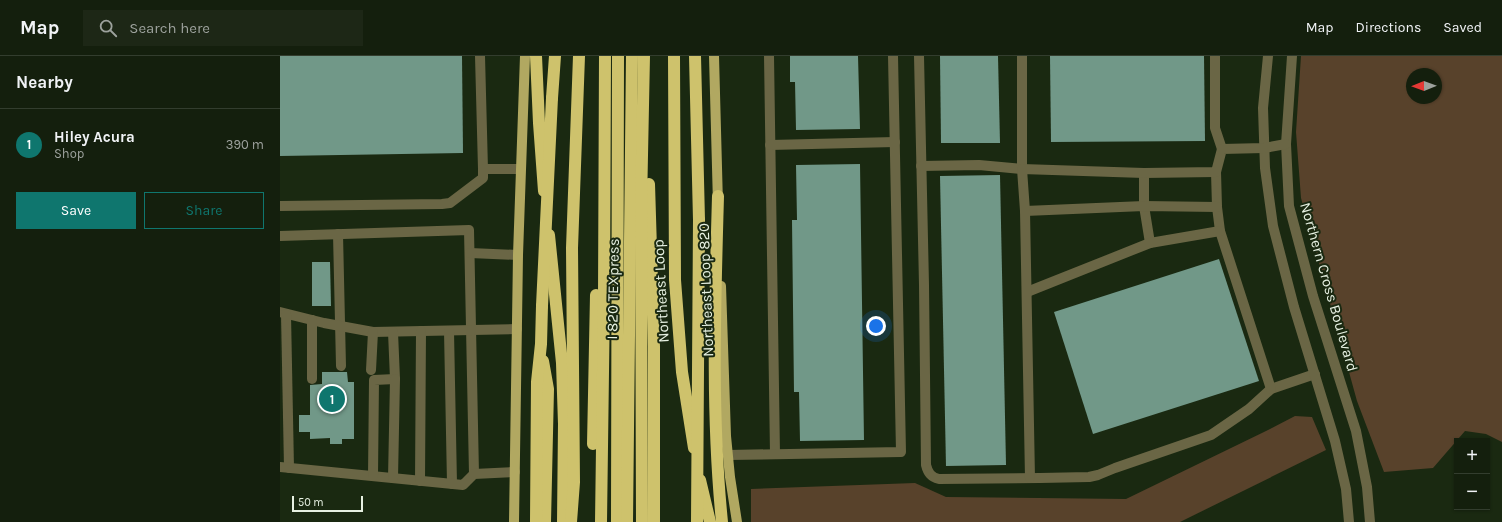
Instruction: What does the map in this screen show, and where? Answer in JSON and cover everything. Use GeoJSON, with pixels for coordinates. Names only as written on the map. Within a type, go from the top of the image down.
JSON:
{"type":"FeatureCollection","features":[{"type":"Feature","properties":{"kind":"highway"},"geometry":{"type":"LineString","coordinates":[[536,56],[543,180],[562,363],[564,424],[563,522]]}},
{"type":"Feature","properties":{"kind":"highway"},"geometry":{"type":"LineString","coordinates":[[536,522],[537,382],[541,344],[555,56]]}},
{"type":"Feature","properties":{"kind":"highway"},"geometry":{"type":"LineString","coordinates":[[571,522],[574,482],[572,248],[579,56]]}},
{"type":"Feature","properties":{"kind":"highway"},"geometry":{"type":"LineString","coordinates":[[601,522],[605,56]]}},
{"type":"Feature","properties":{"kind":"highway","name":"I 820 TEXpress"},"geometry":{"type":"LineString","coordinates":[[617,522],[618,56]]}},
{"type":"Feature","properties":{"kind":"highway","name":"I 820 TEXpress"},"geometry":{"type":"LineString","coordinates":[[627,522],[632,56]]}},
{"type":"Feature","properties":{"kind":"highway","name":"Northeast Loop"},"geometry":{"type":"LineString","coordinates":[[674,56],[675,280],[678,327],[688,416],[710,522]]}},
{"type":"Feature","properties":{"kind":"highway"},"geometry":{"type":"LineString","coordinates":[[695,56],[699,220],[697,522]]}},
{"type":"Feature","properties":{"kind":"highway"},"geometry":{"type":"LineString","coordinates":[[642,522],[641,205],[644,59]]}},
{"type":"Feature","properties":{"kind":"highway"},"geometry":{"type":"LineString","coordinates":[[644,59],[654,347],[654,522]]}},
{"type":"Feature","properties":{"kind":"highway"},"geometry":{"type":"LineString","coordinates":[[718,196],[714,389],[718,481],[722,522]]}},
{"type":"Feature","properties":{"kind":"highway"},"geometry":{"type":"LineString","coordinates":[[593,522],[595,326],[598,269],[604,244]]}},
{"type":"Feature","properties":{"kind":"highway"},"geometry":{"type":"LineString","coordinates":[[541,344],[548,390],[545,522]]}},
{"type":"Feature","properties":{"kind":"main road"},"geometry":{"type":"LineString","coordinates":[[514,522],[520,169],[526,56]]}},
{"type":"Feature","properties":{"kind":"main road","name":"Northeast Loop 820"},"geometry":{"type":"LineString","coordinates":[[714,56],[728,455],[737,522]]}},
{"type":"Feature","properties":{"kind":"street"},"geometry":{"type":"LineString","coordinates":[[280,206],[450,203],[482,178],[480,56]]}},
{"type":"Feature","properties":{"kind":"street"},"geometry":{"type":"LineString","coordinates":[[769,56],[775,454]]}},
{"type":"Feature","properties":{"kind":"street"},"geometry":{"type":"LineString","coordinates":[[728,455],[901,452],[893,56]]}},
{"type":"Feature","properties":{"kind":"street"},"geometry":{"type":"LineString","coordinates":[[919,56],[926,465],[928,472],[932,477],[939,479],[1030,478],[1089,477],[1098,475],[1211,435],[1249,409],[1271,389],[1315,374]]}},
{"type":"Feature","properties":{"kind":"street"},"geometry":{"type":"LineString","coordinates":[[1022,56],[1022,169],[1025,211],[1030,478]]}},
{"type":"Feature","properties":{"kind":"street"},"geometry":{"type":"LineString","coordinates":[[1215,56],[1215,128],[1222,149],[1216,172],[1217,207],[1220,231],[1271,389]]}},
{"type":"Feature","properties":{"kind":"street"},"geometry":{"type":"LineString","coordinates":[[1268,56],[1264,108],[1264,148],[1265,168],[1273,226],[1294,308],[1335,441],[1346,489],[1349,522]]}},
{"type":"Feature","properties":{"kind":"street","name":"Northern Cross Boulevard"},"geometry":{"type":"LineString","coordinates":[[1292,56],[1286,144],[1289,206],[1313,296],[1356,431],[1367,487],[1370,522]]}},
{"type":"Feature","properties":{"kind":"street"},"geometry":{"type":"LineString","coordinates":[[770,144],[895,142]]}},
{"type":"Feature","properties":{"kind":"street"},"geometry":{"type":"LineString","coordinates":[[1222,149],[1264,148],[1286,144]]}},
{"type":"Feature","properties":{"kind":"street"},"geometry":{"type":"LineString","coordinates":[[921,166],[979,165],[1022,169],[1144,173],[1216,172]]}},
{"type":"Feature","properties":{"kind":"street"},"geometry":{"type":"LineString","coordinates":[[483,170],[520,169]]}},
{"type":"Feature","properties":{"kind":"street"},"geometry":{"type":"LineString","coordinates":[[1144,173],[1144,206],[1150,243]]}},
{"type":"Feature","properties":{"kind":"street"},"geometry":{"type":"LineString","coordinates":[[1025,211],[1144,206],[1217,207]]}},
{"type":"Feature","properties":{"kind":"street"},"geometry":{"type":"LineString","coordinates":[[280,236],[469,230],[472,330],[474,474],[464,485],[285,468],[283,313],[373,332],[448,331],[472,330],[518,329]]}},
{"type":"Feature","properties":{"kind":"street"},"geometry":{"type":"LineString","coordinates":[[1027,292],[1150,243],[1220,231]]}},
{"type":"Feature","properties":{"kind":"street"},"geometry":{"type":"LineString","coordinates":[[338,234],[340,366]]}},
{"type":"Feature","properties":{"kind":"street"},"geometry":{"type":"LineString","coordinates":[[470,253],[518,255]]}},
{"type":"Feature","properties":{"kind":"street"},"geometry":{"type":"LineString","coordinates":[[312,320],[312,379]]}},
{"type":"Feature","properties":{"kind":"street"},"geometry":{"type":"LineString","coordinates":[[420,331],[420,481]]}},
{"type":"Feature","properties":{"kind":"street"},"geometry":{"type":"LineString","coordinates":[[448,331],[452,484]]}},
{"type":"Feature","properties":{"kind":"street"},"geometry":{"type":"LineString","coordinates":[[371,370],[373,332]]}},
{"type":"Feature","properties":{"kind":"street"},"geometry":{"type":"LineString","coordinates":[[392,478],[395,379],[393,332]]}},
{"type":"Feature","properties":{"kind":"street"},"geometry":{"type":"LineString","coordinates":[[373,476],[374,380],[395,379]]}},
{"type":"Feature","properties":{"kind":"street"},"geometry":{"type":"LineString","coordinates":[[474,474],[515,472]]}},
{"type":"Feature","properties":{"kind":"shaded area"},"geometry":{"type":"Polygon","coordinates":[[[1301,56],[1502,56],[1502,442],[1486,434],[1465,431],[1459,438],[1454,438],[1454,444],[1433,468],[1384,472],[1357,401],[1301,198],[1296,132],[1301,56]]]}},
{"type":"Feature","properties":{"kind":"shaded area"},"geometry":{"type":"Polygon","coordinates":[[[1295,416],[1312,417],[1326,450],[1180,522],[751,522],[751,489],[915,483],[946,497],[1126,499],[1295,416]]]}},
{"type":"Feature","properties":{"kind":"building"},"geometry":{"type":"Polygon","coordinates":[[[280,56],[462,56],[463,153],[280,156],[280,56]]]}},
{"type":"Feature","properties":{"kind":"building"},"geometry":{"type":"Polygon","coordinates":[[[790,56],[858,56],[860,129],[796,130],[795,82],[790,82],[790,56]]]}},
{"type":"Feature","properties":{"kind":"building"},"geometry":{"type":"Polygon","coordinates":[[[940,56],[998,56],[1000,143],[941,143],[940,56]]]}},
{"type":"Feature","properties":{"kind":"building"},"geometry":{"type":"Polygon","coordinates":[[[1050,56],[1204,56],[1205,141],[1051,142],[1050,56]]]}},
{"type":"Feature","properties":{"kind":"building"},"geometry":{"type":"Polygon","coordinates":[[[860,164],[864,440],[800,441],[799,392],[794,392],[792,220],[797,220],[796,165],[860,164]]]}},
{"type":"Feature","properties":{"kind":"building"},"geometry":{"type":"Polygon","coordinates":[[[1000,175],[1006,465],[946,466],[940,176],[1000,175]]]}},
{"type":"Feature","properties":{"kind":"building"},"geometry":{"type":"Polygon","coordinates":[[[1219,259],[1259,381],[1093,434],[1054,312],[1219,259]]]}},
{"type":"Feature","properties":{"kind":"building"},"geometry":{"type":"Polygon","coordinates":[[[312,262],[330,262],[331,306],[312,306],[312,262]]]}},
{"type":"Feature","properties":{"kind":"building"},"geometry":{"type":"Polygon","coordinates":[[[322,372],[347,372],[348,382],[354,382],[354,439],[342,439],[342,444],[330,444],[330,438],[310,439],[310,432],[299,432],[299,415],[310,415],[310,385],[322,384],[322,372]]]}},
{"type":"Feature","properties":{"kind":"place","name":"Hiley Acura"},"geometry":{"type":"Point","coordinates":[332,399]}}]}
